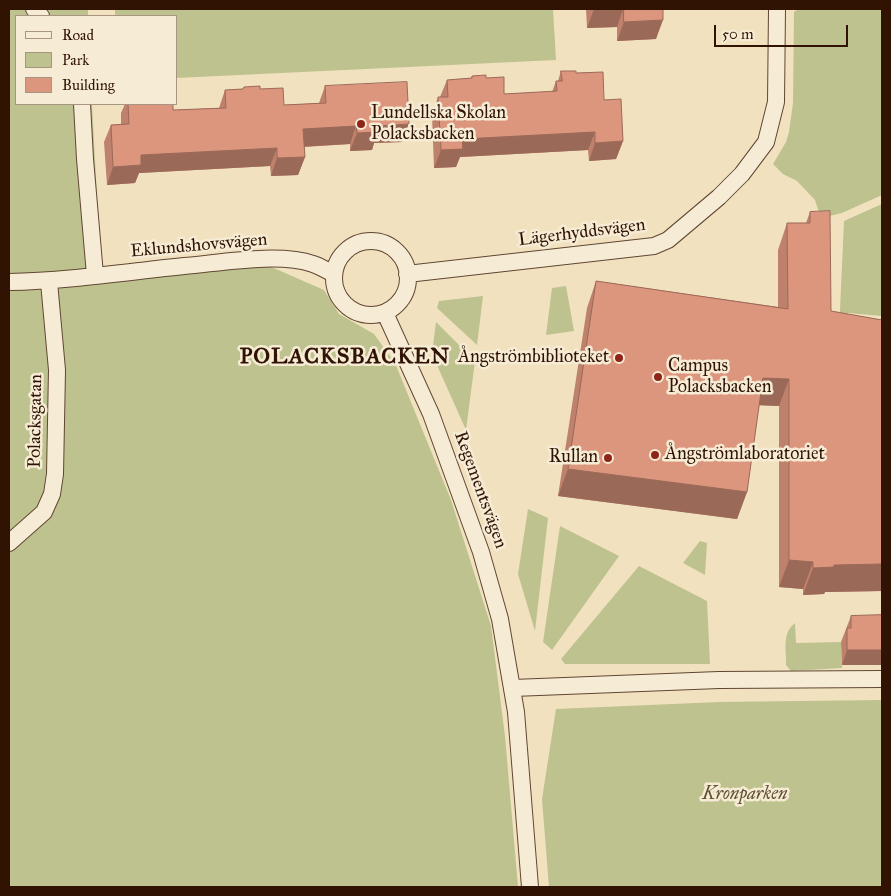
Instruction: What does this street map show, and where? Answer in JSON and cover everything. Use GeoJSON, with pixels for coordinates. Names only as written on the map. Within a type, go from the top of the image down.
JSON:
{"type":"FeatureCollection","features":[{"type":"Feature","properties":{"kind":"street","name":"Lägerhyddsvägen"},"geometry":{"type":"LineString","coordinates":[[407,274],[654,246],[668,240],[719,198],[742,174],[766,142],[776,102],[777,9]]}},
{"type":"Feature","properties":{"kind":"street"},"geometry":{"type":"LineString","coordinates":[[82,105],[95,275]]}},
{"type":"Feature","properties":{"kind":"street"},"geometry":{"type":"LineString","coordinates":[[360,243],[384,244],[395,251],[404,262],[407,274],[407,286],[402,298],[385,313],[371,316],[358,314],[347,307],[340,300],[335,288],[334,274],[340,257],[350,248],[360,243]]}},
{"type":"Feature","properties":{"kind":"street","name":"Eklundshovsvägen"},"geometry":{"type":"LineString","coordinates":[[9,282],[49,282],[95,275],[253,259],[283,259],[313,264],[334,274]]}},
{"type":"Feature","properties":{"kind":"street","name":"Polacksgatan"},"geometry":{"type":"LineString","coordinates":[[9,543],[44,512],[52,494],[55,474],[57,370],[49,282]]}},
{"type":"Feature","properties":{"kind":"street","name":"Regementsvägen"},"geometry":{"type":"LineString","coordinates":[[385,313],[431,414],[481,552],[500,619],[516,712],[530,887]]}},
{"type":"Feature","properties":{"kind":"street"},"geometry":{"type":"LineString","coordinates":[[513,688],[718,680],[882,679]]}},
{"type":"Feature","properties":{"kind":"green space"},"geometry":{"type":"Polygon","coordinates":[[[9,9],[88,9],[88,15],[15,15],[15,105],[92,105],[99,234],[95,275],[253,259],[324,290],[339,314],[374,334],[395,363],[451,500],[491,626],[505,736],[518,887],[9,887],[9,9]]]}},
{"type":"Feature","properties":{"kind":"green space"},"geometry":{"type":"Polygon","coordinates":[[[115,9],[553,9],[556,60],[178,78],[178,15],[115,15],[115,9]]]}},
{"type":"Feature","properties":{"kind":"green space"},"geometry":{"type":"Polygon","coordinates":[[[798,9],[882,9],[882,195],[842,213],[821,218],[815,200],[797,181],[783,174],[773,164],[786,142],[789,132],[793,103],[794,12],[798,9]]]}},
{"type":"Feature","properties":{"kind":"green space"},"geometry":{"type":"Polygon","coordinates":[[[882,204],[882,316],[848,313],[844,333],[839,332],[844,221],[882,204]]]}},
{"type":"Feature","properties":{"kind":"green space"},"geometry":{"type":"Polygon","coordinates":[[[566,286],[574,331],[546,335],[552,288],[566,286]]]}},
{"type":"Feature","properties":{"kind":"green space"},"geometry":{"type":"Polygon","coordinates":[[[483,296],[477,345],[437,308],[439,301],[483,296]]]}},
{"type":"Feature","properties":{"kind":"green space"},"geometry":{"type":"Polygon","coordinates":[[[436,322],[475,361],[466,430],[432,354],[436,322]]]}},
{"type":"Feature","properties":{"kind":"green space"},"geometry":{"type":"Polygon","coordinates":[[[528,509],[548,518],[535,631],[518,574],[528,509]]]}},
{"type":"Feature","properties":{"kind":"green space"},"geometry":{"type":"Polygon","coordinates":[[[560,526],[619,556],[552,650],[543,642],[560,526]]]}},
{"type":"Feature","properties":{"kind":"green space"},"geometry":{"type":"Polygon","coordinates":[[[700,541],[707,543],[705,575],[683,563],[700,541]]]}},
{"type":"Feature","properties":{"kind":"green space"},"geometry":{"type":"Polygon","coordinates":[[[639,566],[707,601],[710,664],[565,664],[561,659],[639,566]]]}},
{"type":"Feature","properties":{"kind":"green space"},"geometry":{"type":"Polygon","coordinates":[[[795,623],[796,643],[841,642],[842,668],[791,671],[786,665],[786,637],[795,623]]]}},
{"type":"Feature","properties":{"kind":"green space","name":"Kronparken"},"geometry":{"type":"Polygon","coordinates":[[[882,700],[882,887],[549,887],[542,799],[556,709],[719,702],[882,700]]]}},
{"type":"Feature","properties":{"kind":"building"},"geometry":{"type":"Polygon","coordinates":[[[624,9],[663,9],[663,20],[624,22],[624,9]]]}},
{"type":"Feature","properties":{"kind":"building"},"geometry":{"type":"Polygon","coordinates":[[[561,71],[576,71],[576,73],[603,72],[604,100],[621,99],[623,141],[595,143],[595,132],[462,139],[463,149],[441,150],[438,97],[448,97],[447,80],[486,75],[486,78],[504,77],[504,94],[557,91],[556,81],[562,81],[561,71]]]}},
{"type":"Feature","properties":{"kind":"building"},"geometry":{"type":"Polygon","coordinates":[[[407,82],[409,124],[378,126],[378,132],[357,133],[356,126],[303,129],[305,157],[277,158],[277,148],[141,155],[141,165],[113,167],[111,125],[129,124],[128,105],[173,105],[173,110],[226,108],[225,90],[260,86],[260,89],[283,88],[284,105],[326,103],[325,86],[407,82]]]}},
{"type":"Feature","properties":{"kind":"building","name":"Ångströmlaboratoriet"},"geometry":{"type":"Polygon","coordinates":[[[830,211],[831,311],[882,320],[882,564],[834,565],[834,567],[813,568],[813,562],[789,560],[789,379],[763,378],[747,492],[568,469],[596,281],[788,309],[787,223],[810,223],[810,212],[830,211]]]}},
{"type":"Feature","properties":{"kind":"building"},"geometry":{"type":"Polygon","coordinates":[[[882,615],[882,650],[847,650],[847,628],[851,628],[851,616],[882,615]]]}},
{"type":"Feature","properties":{"kind":"place","name":"Lundellska Skolan Polacksbacken"},"geometry":{"type":"Point","coordinates":[361,124]}},
{"type":"Feature","properties":{"kind":"place","name":"Ångströmbiblioteket"},"geometry":{"type":"Point","coordinates":[619,358]}},
{"type":"Feature","properties":{"kind":"place","name":"Campus Polacksbacken"},"geometry":{"type":"Point","coordinates":[658,377]}},
{"type":"Feature","properties":{"kind":"place","name":"Ångströmlaboratoriet"},"geometry":{"type":"Point","coordinates":[655,455]}},
{"type":"Feature","properties":{"kind":"place","name":"Rullan"},"geometry":{"type":"Point","coordinates":[608,458]}},
{"type":"Feature","properties":{"kind":"district","name":"POLACKSBACKEN"},"geometry":{"type":"Point","coordinates":[345,358]}}]}
